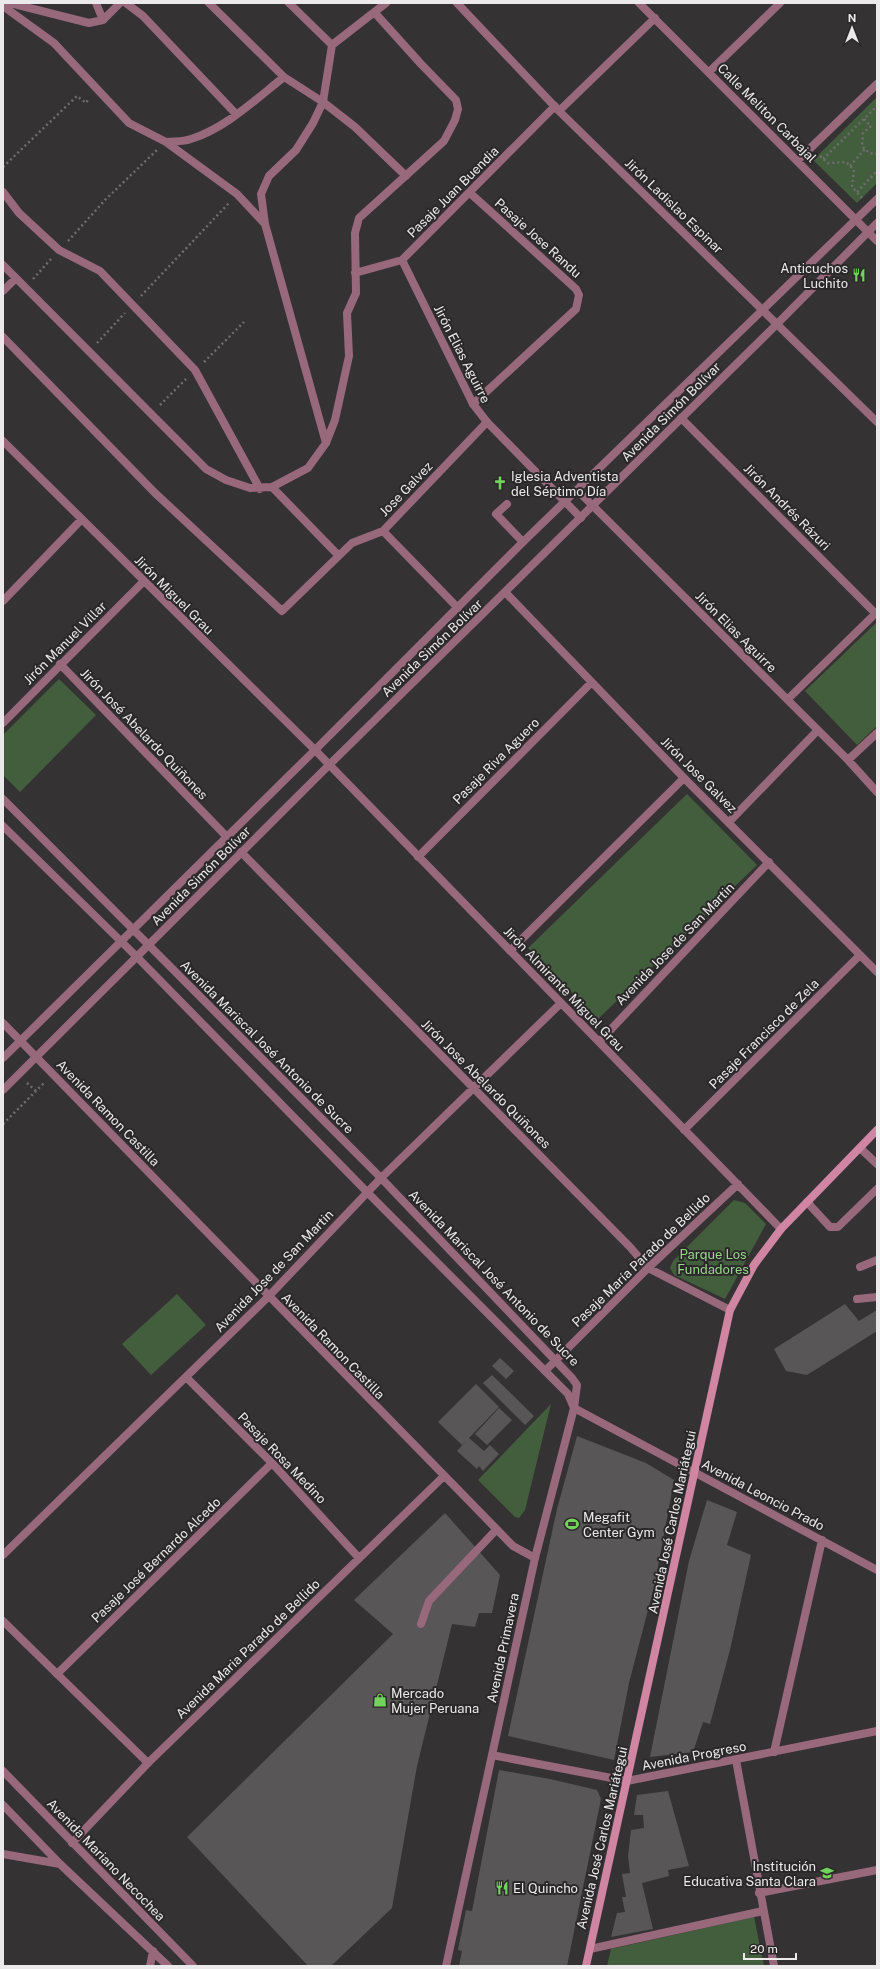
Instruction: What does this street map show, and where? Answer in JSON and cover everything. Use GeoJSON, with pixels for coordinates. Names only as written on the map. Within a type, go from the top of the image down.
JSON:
{"type":"FeatureCollection","features":[{"type":"Feature","properties":{"kind":"main road","name":"Avenida José Carlos Mariátegui"},"geometry":{"type":"LineString","coordinates":[[586,1966],[730,1310],[754,1265],[781,1229],[877,1130]]}},
{"type":"Feature","properties":{"kind":"street"},"geometry":{"type":"LineString","coordinates":[[10,3],[89,23],[102,20],[120,3]]}},
{"type":"Feature","properties":{"kind":"street"},"geometry":{"type":"LineString","coordinates":[[96,3],[102,20]]}},
{"type":"Feature","properties":{"kind":"street"},"geometry":{"type":"LineString","coordinates":[[126,3],[143,16],[236,114]]}},
{"type":"Feature","properties":{"kind":"street"},"geometry":{"type":"LineString","coordinates":[[209,3],[284,77],[322,102],[355,127],[406,176]]}},
{"type":"Feature","properties":{"kind":"street"},"geometry":{"type":"LineString","coordinates":[[289,3],[332,45]]}},
{"type":"Feature","properties":{"kind":"street"},"geometry":{"type":"LineString","coordinates":[[326,443],[265,224],[261,194],[268,176],[296,150],[313,123],[322,102],[332,45],[386,3]]}},
{"type":"Feature","properties":{"kind":"street","name":"Jirón Ladislao Espinar"},"geometry":{"type":"LineString","coordinates":[[457,3],[557,109],[877,422]]}},
{"type":"Feature","properties":{"kind":"street","name":"Calle Meliton Carbajal"},"geometry":{"type":"LineString","coordinates":[[639,3],[877,241]]}},
{"type":"Feature","properties":{"kind":"street"},"geometry":{"type":"LineString","coordinates":[[709,72],[780,3]]}},
{"type":"Feature","properties":{"kind":"street"},"geometry":{"type":"LineString","coordinates":[[3,6],[54,43],[129,123],[166,142],[237,194],[265,224]]}},
{"type":"Feature","properties":{"kind":"street"},"geometry":{"type":"LineString","coordinates":[[3,265],[206,469],[226,480],[250,488],[260,489],[272,487],[308,468],[326,443],[335,420],[349,356],[347,313],[356,293],[355,233],[359,218],[444,141],[455,120],[458,109],[456,100],[375,13]]}},
{"type":"Feature","properties":{"kind":"street","name":"Pasaje Juan Buendia"},"geometry":{"type":"LineString","coordinates":[[355,273],[402,260],[470,192],[654,18]]}},
{"type":"Feature","properties":{"kind":"street"},"geometry":{"type":"LineString","coordinates":[[166,142],[190,140],[211,130],[236,114],[284,77]]}},
{"type":"Feature","properties":{"kind":"street"},"geometry":{"type":"LineString","coordinates":[[798,161],[877,84]]}},
{"type":"Feature","properties":{"kind":"street"},"geometry":{"type":"LineString","coordinates":[[3,192],[19,212],[60,250],[100,271],[195,370],[260,489]]}},
{"type":"Feature","properties":{"kind":"street","name":"Pasaje Jose Randu"},"geometry":{"type":"LineString","coordinates":[[470,192],[576,289],[579,295],[576,309],[473,404]]}},
{"type":"Feature","properties":{"kind":"street","name":"Avenida Simón Bolívar"},"geometry":{"type":"LineString","coordinates":[[3,1058],[134,930],[523,542],[877,199]]}},
{"type":"Feature","properties":{"kind":"street","name":"Avenida Simón Bolívar"},"geometry":{"type":"LineString","coordinates":[[3,1090],[329,765],[506,593],[877,223]]}},
{"type":"Feature","properties":{"kind":"street","name":"Jirón Elias Aguirre"},"geometry":{"type":"LineString","coordinates":[[402,260],[473,404],[487,422],[581,518]]}},
{"type":"Feature","properties":{"kind":"street"},"geometry":{"type":"LineString","coordinates":[[3,291],[16,278]]}},
{"type":"Feature","properties":{"kind":"street","name":"Jose Galvez"},"geometry":{"type":"LineString","coordinates":[[3,337],[155,493],[282,611],[352,542],[383,531],[487,422]]}},
{"type":"Feature","properties":{"kind":"street","name":"Jirón Andrés Rázuri"},"geometry":{"type":"LineString","coordinates":[[681,418],[876,613]]}},
{"type":"Feature","properties":{"kind":"street","name":"Jirón Miguel Grau"},"geometry":{"type":"LineString","coordinates":[[3,441],[329,765]]}},
{"type":"Feature","properties":{"kind":"street"},"geometry":{"type":"LineString","coordinates":[[272,487],[338,555]]}},
{"type":"Feature","properties":{"kind":"street","name":"Jirón Elias Aguirre"},"geometry":{"type":"LineString","coordinates":[[577,490],[848,760],[877,792]]}},
{"type":"Feature","properties":{"kind":"street"},"geometry":{"type":"LineString","coordinates":[[506,504],[496,514],[523,542]]}},
{"type":"Feature","properties":{"kind":"street"},"geometry":{"type":"LineString","coordinates":[[3,601],[81,520]]}},
{"type":"Feature","properties":{"kind":"street"},"geometry":{"type":"LineString","coordinates":[[383,531],[458,608]]}},
{"type":"Feature","properties":{"kind":"street","name":"Jirón Manuel Villar"},"geometry":{"type":"LineString","coordinates":[[3,723],[144,581]]}},
{"type":"Feature","properties":{"kind":"street","name":"Jirón Jose Galvez"},"geometry":{"type":"LineString","coordinates":[[506,593],[591,683],[877,972]]}},
{"type":"Feature","properties":{"kind":"street"},"geometry":{"type":"LineString","coordinates":[[788,700],[876,613]]}},
{"type":"Feature","properties":{"kind":"street","name":"Jirón José Abelardo Quiñones"},"geometry":{"type":"LineString","coordinates":[[60,664],[227,837]]}},
{"type":"Feature","properties":{"kind":"street","name":"Pasaje Riva Aguero"},"geometry":{"type":"LineString","coordinates":[[418,857],[591,683]]}},
{"type":"Feature","properties":{"kind":"street"},"geometry":{"type":"LineString","coordinates":[[729,822],[818,730]]}},
{"type":"Feature","properties":{"kind":"street"},"geometry":{"type":"LineString","coordinates":[[848,760],[877,733]]}},
{"type":"Feature","properties":{"kind":"street","name":"Jirón Almirante Miguel Grau"},"geometry":{"type":"LineString","coordinates":[[329,765],[781,1229]]}},
{"type":"Feature","properties":{"kind":"street"},"geometry":{"type":"LineString","coordinates":[[510,951],[684,778]]}},
{"type":"Feature","properties":{"kind":"street","name":"Avenida Mariscal José Antonio de Sucre"},"geometry":{"type":"LineString","coordinates":[[3,799],[381,1178],[572,1378],[577,1386],[574,1408]]}},
{"type":"Feature","properties":{"kind":"street"},"geometry":{"type":"LineString","coordinates":[[3,826],[137,957],[367,1192],[568,1394],[574,1408]]}},
{"type":"Feature","properties":{"kind":"street","name":"Jirón Jose Abelardo Quiñones"},"geometry":{"type":"LineString","coordinates":[[241,852],[630,1247],[648,1268],[730,1310]]}},
{"type":"Feature","properties":{"kind":"street","name":"Avenida Jose de San Martin"},"geometry":{"type":"LineString","coordinates":[[598,1042],[769,862]]}},
{"type":"Feature","properties":{"kind":"street","name":"Pasaje Francisco de Zela"},"geometry":{"type":"LineString","coordinates":[[684,1130],[860,955]]}},
{"type":"Feature","properties":{"kind":"street","name":"Avenida Jose de San Martin"},"geometry":{"type":"LineString","coordinates":[[3,1555],[268,1297],[367,1192],[561,1003]]}},
{"type":"Feature","properties":{"kind":"street","name":"Avenida Ramon Castilla"},"geometry":{"type":"LineString","coordinates":[[3,1023],[496,1530],[513,1546],[535,1558]]}},
{"type":"Feature","properties":{"kind":"street"},"geometry":{"type":"LineString","coordinates":[[860,1148],[877,1164]]}},
{"type":"Feature","properties":{"kind":"street","name":"Pasaje María Parado de Bellido"},"geometry":{"type":"LineString","coordinates":[[545,1371],[648,1268],[738,1184]]}},
{"type":"Feature","properties":{"kind":"street"},"geometry":{"type":"LineString","coordinates":[[807,1202],[830,1226],[838,1227],[877,1188]]}},
{"type":"Feature","properties":{"kind":"street"},"geometry":{"type":"LineString","coordinates":[[860,1266],[877,1260]]}},
{"type":"Feature","properties":{"kind":"street"},"geometry":{"type":"LineString","coordinates":[[857,1299],[877,1297]]}},
{"type":"Feature","properties":{"kind":"street","name":"Pasaje Rosa Medino"},"geometry":{"type":"LineString","coordinates":[[186,1377],[272,1463],[359,1558]]}},
{"type":"Feature","properties":{"kind":"street","name":"Avenida Leoncio Prado"},"geometry":{"type":"LineString","coordinates":[[574,1408],[877,1570]]}},
{"type":"Feature","properties":{"kind":"street","name":"Avenida Primavera"},"geometry":{"type":"LineString","coordinates":[[446,1966],[535,1558],[574,1408]]}},
{"type":"Feature","properties":{"kind":"street","name":"Pasaje José Bernardo Alcedo"},"geometry":{"type":"LineString","coordinates":[[57,1674],[272,1463]]}},
{"type":"Feature","properties":{"kind":"street","name":"Avenida Maria Parado de Bellido"},"geometry":{"type":"LineString","coordinates":[[72,1843],[148,1763],[444,1476]]}},
{"type":"Feature","properties":{"kind":"street"},"geometry":{"type":"LineString","coordinates":[[421,1624],[429,1601],[496,1530]]}},
{"type":"Feature","properties":{"kind":"street"},"geometry":{"type":"LineString","coordinates":[[774,1752],[822,1540]]}},
{"type":"Feature","properties":{"kind":"street"},"geometry":{"type":"LineString","coordinates":[[3,1621],[148,1763]]}},
{"type":"Feature","properties":{"kind":"street","name":"Avenida Progreso"},"geometry":{"type":"LineString","coordinates":[[492,1755],[627,1781],[877,1731]]}},
{"type":"Feature","properties":{"kind":"street"},"geometry":{"type":"LineString","coordinates":[[736,1760],[759,1893],[774,1966]]}},
{"type":"Feature","properties":{"kind":"street","name":"Avenida Mariano Necochea"},"geometry":{"type":"LineString","coordinates":[[3,1771],[193,1966]]}},
{"type":"Feature","properties":{"kind":"street"},"geometry":{"type":"LineString","coordinates":[[3,1805],[60,1864],[168,1966]]}},
{"type":"Feature","properties":{"kind":"street"},"geometry":{"type":"LineString","coordinates":[[3,1854],[60,1864]]}},
{"type":"Feature","properties":{"kind":"street"},"geometry":{"type":"LineString","coordinates":[[759,1893],[877,1870]]}},
{"type":"Feature","properties":{"kind":"street"},"geometry":{"type":"LineString","coordinates":[[590,1949],[763,1911]]}},
{"type":"Feature","properties":{"kind":"street"},"geometry":{"type":"LineString","coordinates":[[150,1966],[153,1951]]}},
{"type":"Feature","properties":{"kind":"path"},"geometry":{"type":"LineString","coordinates":[[3,167],[77,96],[86,103],[96,88]]}},
{"type":"Feature","properties":{"kind":"path"},"geometry":{"type":"LineString","coordinates":[[823,159],[877,106]]}},
{"type":"Feature","properties":{"kind":"path"},"geometry":{"type":"LineString","coordinates":[[864,119],[871,126],[863,133],[862,146],[869,153],[877,154]]}},
{"type":"Feature","properties":{"kind":"path"},"geometry":{"type":"LineString","coordinates":[[25,288],[106,199],[166,142]]}},
{"type":"Feature","properties":{"kind":"path"},"geometry":{"type":"LineString","coordinates":[[812,147],[828,163],[846,162],[854,170],[852,187],[870,206]]}},
{"type":"Feature","properties":{"kind":"path"},"geometry":{"type":"LineString","coordinates":[[850,166],[865,149]]}},
{"type":"Feature","properties":{"kind":"path"},"geometry":{"type":"LineString","coordinates":[[857,192],[877,171]]}},
{"type":"Feature","properties":{"kind":"path"},"geometry":{"type":"LineString","coordinates":[[88,352],[214,221],[237,194]]}},
{"type":"Feature","properties":{"kind":"path"},"geometry":{"type":"LineString","coordinates":[[3,1124],[52,1074]]}},
{"type":"Feature","properties":{"kind":"green space"},"geometry":{"type":"Polygon","coordinates":[[[877,97],[877,183],[857,203],[813,160],[877,97]]]}},
{"type":"Feature","properties":{"kind":"green space"},"geometry":{"type":"Polygon","coordinates":[[[877,622],[877,726],[857,745],[805,691],[877,622]]]}},
{"type":"Feature","properties":{"kind":"green space"},"geometry":{"type":"Polygon","coordinates":[[[59,679],[96,715],[20,792],[3,775],[3,735],[59,679]]]}},
{"type":"Feature","properties":{"kind":"green space"},"geometry":{"type":"Polygon","coordinates":[[[687,794],[757,865],[598,1019],[528,948],[687,794]]]}},
{"type":"Feature","properties":{"kind":"green space","name":"Parque Los Fundadores"},"geometry":{"type":"Polygon","coordinates":[[[734,1200],[745,1203],[766,1224],[725,1299],[674,1275],[670,1268],[673,1261],[734,1200]]]}},
{"type":"Feature","properties":{"kind":"green space"},"geometry":{"type":"Polygon","coordinates":[[[177,1294],[206,1325],[151,1375],[122,1344],[177,1294]]]}},
{"type":"Feature","properties":{"kind":"green space"},"geometry":{"type":"Polygon","coordinates":[[[551,1404],[525,1510],[519,1518],[515,1517],[478,1480],[551,1404]]]}},
{"type":"Feature","properties":{"kind":"green space"},"geometry":{"type":"Polygon","coordinates":[[[754,1917],[764,1966],[607,1966],[611,1949],[754,1917]]]}},
{"type":"Feature","properties":{"kind":"building"},"geometry":{"type":"Polygon","coordinates":[[[845,1304],[859,1321],[877,1310],[877,1331],[807,1375],[786,1371],[774,1349],[845,1304]]]}},
{"type":"Feature","properties":{"kind":"building"},"geometry":{"type":"Polygon","coordinates":[[[500,1358],[514,1371],[506,1379],[492,1366],[500,1358]]]}},
{"type":"Feature","properties":{"kind":"building"},"geometry":{"type":"Polygon","coordinates":[[[492,1375],[534,1416],[525,1425],[483,1383],[492,1375]]]}},
{"type":"Feature","properties":{"kind":"building"},"geometry":{"type":"Polygon","coordinates":[[[476,1384],[499,1407],[469,1438],[484,1451],[490,1445],[499,1454],[483,1471],[479,1466],[477,1469],[457,1451],[466,1441],[462,1445],[438,1422],[476,1384]]]}},
{"type":"Feature","properties":{"kind":"building"},"geometry":{"type":"Polygon","coordinates":[[[499,1408],[512,1420],[487,1445],[475,1434],[499,1408]]]}},
{"type":"Feature","properties":{"kind":"building"},"geometry":{"type":"Polygon","coordinates":[[[577,1436],[646,1463],[674,1480],[655,1583],[629,1683],[614,1760],[508,1736],[557,1509],[577,1436]]]}},
{"type":"Feature","properties":{"kind":"building"},"geometry":{"type":"Polygon","coordinates":[[[707,1500],[737,1512],[727,1545],[751,1555],[730,1650],[710,1724],[703,1722],[693,1752],[650,1757],[689,1561],[707,1500]]]}},
{"type":"Feature","properties":{"kind":"building","name":"Mercado Mujer Peruana"},"geometry":{"type":"Polygon","coordinates":[[[445,1513],[500,1575],[492,1613],[479,1613],[475,1627],[452,1624],[417,1766],[392,1908],[331,1966],[308,1966],[187,1837],[393,1634],[354,1600],[445,1513]]]}},
{"type":"Feature","properties":{"kind":"building"},"geometry":{"type":"Polygon","coordinates":[[[499,1770],[550,1779],[597,1790],[601,1799],[567,1966],[459,1966],[462,1951],[458,1950],[466,1910],[472,1911],[499,1770]]]}},
{"type":"Feature","properties":{"kind":"building"},"geometry":{"type":"Polygon","coordinates":[[[668,1791],[689,1866],[668,1870],[669,1876],[642,1883],[653,1929],[611,1937],[617,1913],[625,1912],[622,1897],[626,1897],[622,1874],[630,1873],[628,1856],[631,1830],[644,1828],[643,1815],[634,1815],[637,1795],[668,1791]]]}},
{"type":"Feature","properties":{"kind":"place","name":"Anticuchos Luchito"},"geometry":{"type":"Point","coordinates":[859,275]}},
{"type":"Feature","properties":{"kind":"place","name":"Iglesia Adventista del Séptimo Día"},"geometry":{"type":"Point","coordinates":[500,483]}},
{"type":"Feature","properties":{"kind":"place","name":"Megafit Center Gym"},"geometry":{"type":"Point","coordinates":[572,1524]}},
{"type":"Feature","properties":{"kind":"place","name":"Mercado Mujer Peruana"},"geometry":{"type":"Point","coordinates":[380,1700]}},
{"type":"Feature","properties":{"kind":"place","name":"Institución Educativa Santa Clara"},"geometry":{"type":"Point","coordinates":[827,1873]}},
{"type":"Feature","properties":{"kind":"place","name":"El Quincho"},"geometry":{"type":"Point","coordinates":[502,1888]}}]}
